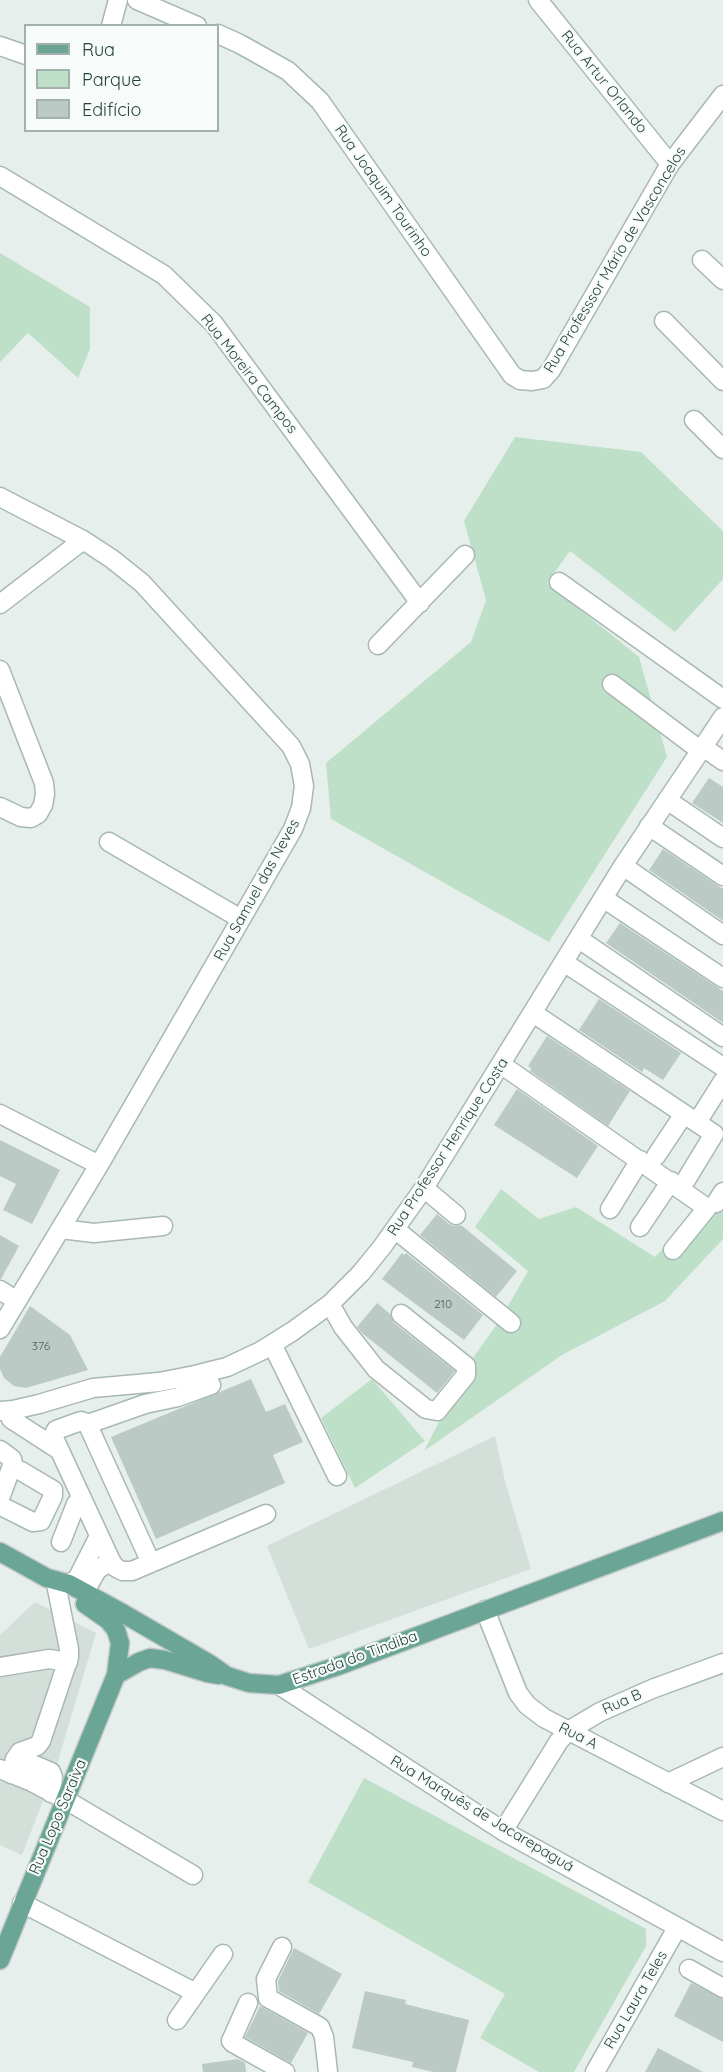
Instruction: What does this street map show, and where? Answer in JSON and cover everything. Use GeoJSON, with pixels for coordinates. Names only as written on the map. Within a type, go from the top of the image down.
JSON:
{"type":"FeatureCollection","features":[{"type":"Feature","properties":{"kind":"main road","name":"Estrada do Tindiba"},"geometry":{"type":"LineString","coordinates":[[0,1552],[210,1664],[227,1676],[249,1683],[279,1685],[338,1666],[723,1521]]}},
{"type":"Feature","properties":{"kind":"main road","name":"Rua Lopo Saraiva"},"geometry":{"type":"LineString","coordinates":[[2,1951],[22,1903],[59,1796],[116,1675],[120,1643],[116,1630],[108,1620],[64,1585]]}},
{"type":"Feature","properties":{"kind":"main road"},"geometry":{"type":"LineString","coordinates":[[116,1675],[150,1658],[165,1660],[207,1674],[227,1676]]}},
{"type":"Feature","properties":{"kind":"street"},"geometry":{"type":"LineString","coordinates":[[112,24],[118,0]]}},
{"type":"Feature","properties":{"kind":"street"},"geometry":{"type":"LineString","coordinates":[[137,0],[192,24]]}},
{"type":"Feature","properties":{"kind":"street","name":"Rua Artur Orlando"},"geometry":{"type":"LineString","coordinates":[[538,0],[670,164]]}},
{"type":"Feature","properties":{"kind":"street","name":"Rua Joaquim Tourinho"},"geometry":{"type":"LineString","coordinates":[[219,34],[288,71],[320,101],[512,375],[520,380]]}},
{"type":"Feature","properties":{"kind":"street"},"geometry":{"type":"LineString","coordinates":[[0,46],[24,54]]}},
{"type":"Feature","properties":{"kind":"street","name":"Rua Professsor Mário de Vasconcelos"},"geometry":{"type":"LineString","coordinates":[[520,380],[531,381],[543,378],[551,370],[670,164],[723,95]]}},
{"type":"Feature","properties":{"kind":"street","name":"Rua Moreira Campos"},"geometry":{"type":"LineString","coordinates":[[0,176],[164,275],[214,324],[420,603]]}},
{"type":"Feature","properties":{"kind":"street"},"geometry":{"type":"LineString","coordinates":[[702,260],[723,280]]}},
{"type":"Feature","properties":{"kind":"street"},"geometry":{"type":"LineString","coordinates":[[663,321],[723,381]]}},
{"type":"Feature","properties":{"kind":"street"},"geometry":{"type":"LineString","coordinates":[[694,420],[723,448]]}},
{"type":"Feature","properties":{"kind":"street","name":"Rua Samuel das Neves"},"geometry":{"type":"LineString","coordinates":[[0,497],[84,540],[142,583],[291,746],[300,764],[304,786],[301,808],[293,830],[99,1165],[0,1329]]}},
{"type":"Feature","properties":{"kind":"street"},"geometry":{"type":"LineString","coordinates":[[0,604],[84,540]]}},
{"type":"Feature","properties":{"kind":"street"},"geometry":{"type":"LineString","coordinates":[[378,645],[465,555]]}},
{"type":"Feature","properties":{"kind":"street"},"geometry":{"type":"LineString","coordinates":[[559,582],[723,699]]}},
{"type":"Feature","properties":{"kind":"street"},"geometry":{"type":"LineString","coordinates":[[0,670],[44,783],[45,794],[38,814],[31,818],[21,818],[0,807]]}},
{"type":"Feature","properties":{"kind":"street"},"geometry":{"type":"LineString","coordinates":[[612,684],[702,749],[723,761]]}},
{"type":"Feature","properties":{"kind":"street","name":"Rua Professor Henrique Costa"},"geometry":{"type":"LineString","coordinates":[[4,1418],[39,1404],[93,1389],[195,1376],[227,1366],[272,1344],[330,1304],[361,1273],[396,1230],[423,1191],[623,866],[723,717]]}},
{"type":"Feature","properties":{"kind":"street"},"geometry":{"type":"LineString","coordinates":[[667,800],[723,838]]}},
{"type":"Feature","properties":{"kind":"street"},"geometry":{"type":"LineString","coordinates":[[649,826],[723,876]]}},
{"type":"Feature","properties":{"kind":"street"},"geometry":{"type":"LineString","coordinates":[[109,842],[241,919]]}},
{"type":"Feature","properties":{"kind":"street"},"geometry":{"type":"LineString","coordinates":[[623,866],[723,935]]}},
{"type":"Feature","properties":{"kind":"street"},"geometry":{"type":"LineString","coordinates":[[603,898],[723,978]]}},
{"type":"Feature","properties":{"kind":"street"},"geometry":{"type":"LineString","coordinates":[[579,939],[723,1037]]}},
{"type":"Feature","properties":{"kind":"street"},"geometry":{"type":"LineString","coordinates":[[565,963],[723,1067]]}},
{"type":"Feature","properties":{"kind":"street"},"geometry":{"type":"LineString","coordinates":[[533,1013],[693,1115],[719,1137],[640,1227]]}},
{"type":"Feature","properties":{"kind":"street"},"geometry":{"type":"LineString","coordinates":[[501,1065],[648,1158],[678,1181],[707,1208],[673,1250]]}},
{"type":"Feature","properties":{"kind":"street"},"geometry":{"type":"LineString","coordinates":[[610,1209],[648,1158],[693,1115],[723,1081]]}},
{"type":"Feature","properties":{"kind":"street"},"geometry":{"type":"LineString","coordinates":[[0,1114],[99,1165]]}},
{"type":"Feature","properties":{"kind":"street"},"geometry":{"type":"LineString","coordinates":[[423,1191],[448,1212]]}},
{"type":"Feature","properties":{"kind":"street"},"geometry":{"type":"LineString","coordinates":[[61,1229],[94,1233],[163,1226]]}},
{"type":"Feature","properties":{"kind":"street"},"geometry":{"type":"LineString","coordinates":[[396,1230],[511,1323]]}},
{"type":"Feature","properties":{"kind":"street"},"geometry":{"type":"LineString","coordinates":[[0,1290],[17,1301]]}},
{"type":"Feature","properties":{"kind":"street"},"geometry":{"type":"LineString","coordinates":[[330,1304],[343,1327],[376,1369],[426,1409],[437,1411],[466,1375],[466,1366],[400,1314]]}},
{"type":"Feature","properties":{"kind":"street"},"geometry":{"type":"LineString","coordinates":[[272,1344],[337,1476]]}},
{"type":"Feature","properties":{"kind":"street"},"geometry":{"type":"LineString","coordinates":[[88,1424],[145,1404],[178,1397],[211,1386]]}},
{"type":"Feature","properties":{"kind":"street"},"geometry":{"type":"LineString","coordinates":[[4,1418],[59,1450]]}},
{"type":"Feature","properties":{"kind":"street"},"geometry":{"type":"LineString","coordinates":[[151,1563],[88,1424],[81,1420],[54,1432],[53,1436],[59,1450],[111,1561],[115,1567],[126,1572],[151,1563],[266,1515]]}},
{"type":"Feature","properties":{"kind":"street"},"geometry":{"type":"LineString","coordinates":[[0,1450],[12,1459],[13,1463],[2,1502],[37,1523],[41,1521],[53,1490],[21,1471]]}},
{"type":"Feature","properties":{"kind":"street"},"geometry":{"type":"LineString","coordinates":[[61,1542],[76,1504],[82,1498]]}},
{"type":"Feature","properties":{"kind":"street"},"geometry":{"type":"LineString","coordinates":[[47,1508],[70,1518]]}},
{"type":"Feature","properties":{"kind":"street"},"geometry":{"type":"LineString","coordinates":[[64,1585],[77,1579],[99,1536]]}},
{"type":"Feature","properties":{"kind":"street"},"geometry":{"type":"LineString","coordinates":[[64,1585],[111,1561]]}},
{"type":"Feature","properties":{"kind":"street"},"geometry":{"type":"LineString","coordinates":[[64,1585],[69,1649],[65,1669],[41,1741],[37,1746],[20,1752],[5,1772],[59,1796],[193,1875]]}},
{"type":"Feature","properties":{"kind":"street","name":"Rua A"},"geometry":{"type":"LineString","coordinates":[[484,1610],[518,1693],[527,1705],[544,1718],[568,1731],[723,1811]]}},
{"type":"Feature","properties":{"kind":"street"},"geometry":{"type":"LineString","coordinates":[[0,1667],[49,1659],[65,1669],[69,1681],[62,1701]]}},
{"type":"Feature","properties":{"kind":"street","name":"Rua B"},"geometry":{"type":"LineString","coordinates":[[503,1831],[558,1741],[568,1731],[600,1712],[652,1689],[723,1664]]}},
{"type":"Feature","properties":{"kind":"street","name":"Rua Marquês de Jacarepaguá"},"geometry":{"type":"LineString","coordinates":[[279,1685],[503,1831],[723,1952]]}},
{"type":"Feature","properties":{"kind":"street"},"geometry":{"type":"LineString","coordinates":[[668,1783],[723,1757]]}},
{"type":"Feature","properties":{"kind":"street"},"geometry":{"type":"LineString","coordinates":[[25,1761],[51,1772],[59,1796]]}},
{"type":"Feature","properties":{"kind":"street"},"geometry":{"type":"LineString","coordinates":[[22,1903],[196,1993]]}},
{"type":"Feature","properties":{"kind":"street","name":"Rua Laura Teles"},"geometry":{"type":"LineString","coordinates":[[595,2072],[677,1928]]}},
{"type":"Feature","properties":{"kind":"street"},"geometry":{"type":"LineString","coordinates":[[282,1947],[266,1979],[268,1998],[320,2027],[324,2037],[328,2072]]}},
{"type":"Feature","properties":{"kind":"street"},"geometry":{"type":"LineString","coordinates":[[177,2020],[223,1954]]}},
{"type":"Feature","properties":{"kind":"street"},"geometry":{"type":"LineString","coordinates":[[688,1969],[723,1988]]}},
{"type":"Feature","properties":{"kind":"street"},"geometry":{"type":"LineString","coordinates":[[248,2002],[231,2041],[285,2072]]}},
{"type":"Feature","properties":{"kind":"shaded area"},"geometry":{"type":"Polygon","coordinates":[[[495,1436],[505,1481],[531,1569],[309,1649],[267,1546],[495,1436]]]}},
{"type":"Feature","properties":{"kind":"shaded area"},"geometry":{"type":"Polygon","coordinates":[[[35,1602],[96,1633],[57,1764],[22,1855],[0,1845],[0,1635],[35,1602]]]}},
{"type":"Feature","properties":{"kind":"green space"},"geometry":{"type":"Polygon","coordinates":[[[0,253],[90,307],[90,349],[78,378],[28,333],[0,362],[0,253]]]}},
{"type":"Feature","properties":{"kind":"green space"},"geometry":{"type":"Polygon","coordinates":[[[515,437],[641,452],[723,531],[723,579],[675,632],[570,551],[547,583],[639,657],[667,757],[549,942],[331,819],[326,763],[471,642],[486,600],[464,521],[515,437]]]}},
{"type":"Feature","properties":{"kind":"green space"},"geometry":{"type":"Polygon","coordinates":[[[723,1185],[723,1239],[665,1301],[562,1355],[424,1451],[470,1362],[500,1320],[528,1271],[475,1227],[501,1189],[539,1219],[576,1207],[655,1257],[723,1185]]]}},
{"type":"Feature","properties":{"kind":"green space"},"geometry":{"type":"Polygon","coordinates":[[[372,1379],[425,1441],[355,1488],[321,1418],[372,1379]]]}},
{"type":"Feature","properties":{"kind":"green space"},"geometry":{"type":"Polygon","coordinates":[[[364,1778],[646,1929],[646,1946],[574,2072],[539,2072],[480,2038],[505,1994],[308,1882],[364,1778]]]}},
{"type":"Feature","properties":{"kind":"building"},"geometry":{"type":"Polygon","coordinates":[[[709,778],[723,787],[723,823],[692,803],[709,778]]]}},
{"type":"Feature","properties":{"kind":"building"},"geometry":{"type":"Polygon","coordinates":[[[663,849],[723,889],[723,921],[649,870],[663,849]]]}},
{"type":"Feature","properties":{"kind":"building"},"geometry":{"type":"Polygon","coordinates":[[[620,923],[723,991],[723,1023],[606,943],[620,923]]]}},
{"type":"Feature","properties":{"kind":"building"},"geometry":{"type":"Polygon","coordinates":[[[599,999],[681,1053],[663,1080],[644,1068],[642,1072],[579,1030],[599,999]]]}},
{"type":"Feature","properties":{"kind":"building"},"geometry":{"type":"Polygon","coordinates":[[[547,1036],[630,1091],[608,1126],[530,1071],[531,1068],[528,1066],[547,1036]]]}},
{"type":"Feature","properties":{"kind":"building"},"geometry":{"type":"Polygon","coordinates":[[[517,1089],[598,1146],[577,1178],[494,1125],[517,1089]]]}},
{"type":"Feature","properties":{"kind":"building"},"geometry":{"type":"Polygon","coordinates":[[[0,1140],[60,1170],[32,1224],[3,1210],[16,1184],[0,1176],[0,1140]]]}},
{"type":"Feature","properties":{"kind":"building"},"geometry":{"type":"Polygon","coordinates":[[[437,1214],[449,1224],[461,1225],[517,1271],[496,1297],[420,1235],[437,1214]]]}},
{"type":"Feature","properties":{"kind":"building"},"geometry":{"type":"Polygon","coordinates":[[[0,1235],[19,1246],[1,1279],[0,1279],[0,1235]]]}},
{"type":"Feature","properties":{"kind":"building"},"geometry":{"type":"Polygon","coordinates":[[[402,1253],[404,1255],[406,1253],[483,1315],[464,1340],[382,1279],[402,1253]]]}},
{"type":"Feature","properties":{"kind":"building"},"geometry":{"type":"Polygon","coordinates":[[[377,1303],[390,1314],[394,1323],[455,1371],[437,1393],[357,1327],[377,1303]]]}},
{"type":"Feature","properties":{"kind":"building"},"geometry":{"type":"Polygon","coordinates":[[[30,1306],[70,1335],[88,1370],[26,1388],[14,1386],[4,1378],[0,1369],[0,1357],[30,1306]]]}},
{"type":"Feature","properties":{"kind":"building"},"geometry":{"type":"Polygon","coordinates":[[[251,1379],[266,1412],[285,1404],[303,1442],[273,1455],[285,1483],[156,1539],[111,1437],[251,1379]]]}},
{"type":"Feature","properties":{"kind":"building"},"geometry":{"type":"Polygon","coordinates":[[[294,1948],[342,1974],[319,2014],[279,1991],[278,1981],[294,1948]]]}},
{"type":"Feature","properties":{"kind":"building"},"geometry":{"type":"Polygon","coordinates":[[[691,1983],[723,1999],[723,2042],[674,2016],[691,1983]]]}},
{"type":"Feature","properties":{"kind":"building"},"geometry":{"type":"Polygon","coordinates":[[[365,1991],[406,2000],[405,2004],[469,2020],[456,2072],[433,2072],[412,2067],[413,2062],[352,2048],[365,1991]]]}},
{"type":"Feature","properties":{"kind":"building"},"geometry":{"type":"Polygon","coordinates":[[[260,2006],[308,2033],[291,2063],[245,2037],[260,2006]]]}},
{"type":"Feature","properties":{"kind":"building"},"geometry":{"type":"Polygon","coordinates":[[[658,2048],[703,2072],[645,2072],[658,2048]]]}},
{"type":"Feature","properties":{"kind":"building"},"geometry":{"type":"Polygon","coordinates":[[[238,2059],[245,2063],[246,2072],[203,2072],[202,2064],[238,2059]]]}}]}
